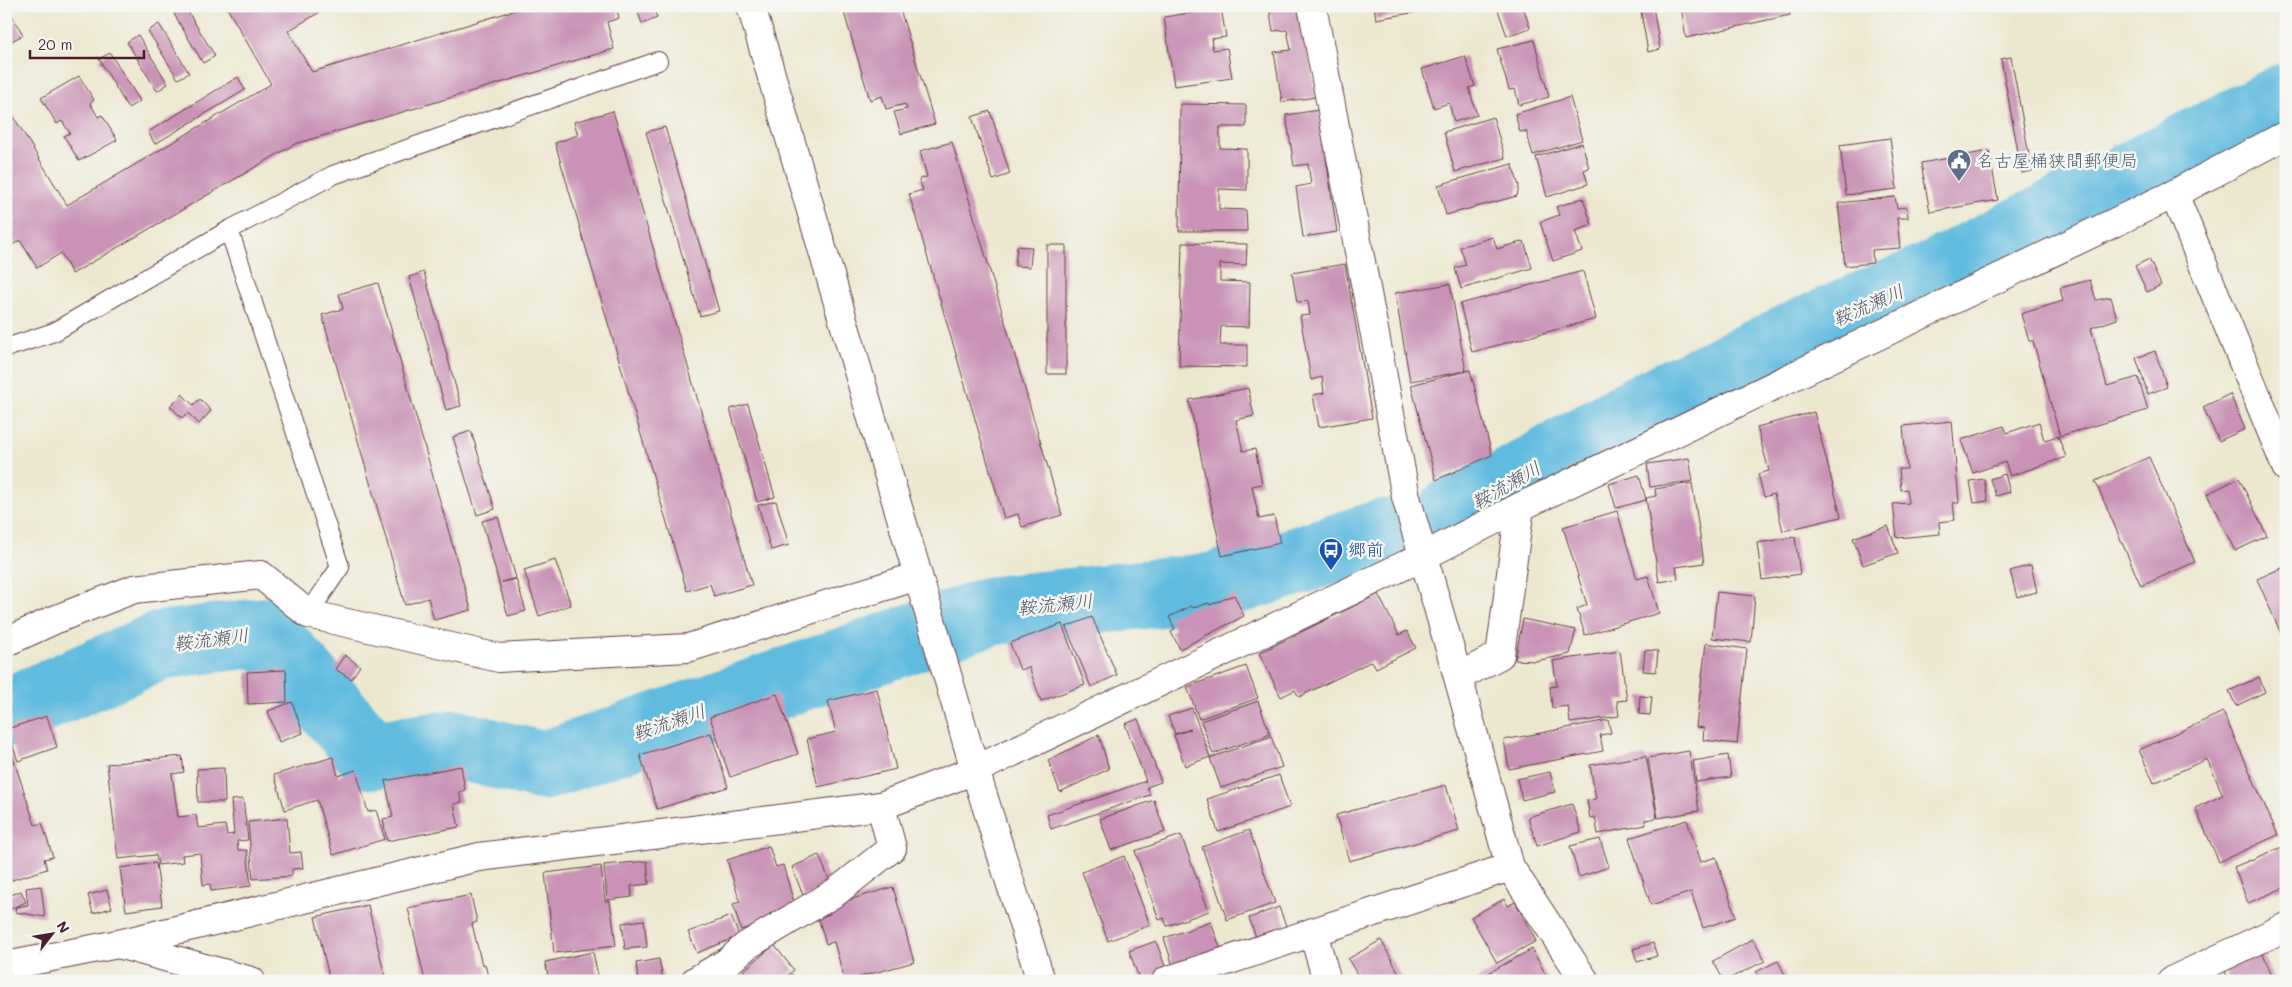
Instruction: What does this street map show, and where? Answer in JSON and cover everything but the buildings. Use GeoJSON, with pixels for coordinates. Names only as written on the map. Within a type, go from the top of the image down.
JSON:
{"type":"FeatureCollection","features":[{"type":"Feature","properties":{"kind":"street"},"geometry":{"type":"LineString","coordinates":[[751,6],[975,770],[1041,981]]}},
{"type":"Feature","properties":{"kind":"street"},"geometry":{"type":"LineString","coordinates":[[1312,6],[1406,497],[1422,557],[1458,678],[1510,867],[1585,981]]}},
{"type":"Feature","properties":{"kind":"street"},"geometry":{"type":"LineString","coordinates":[[6,966],[118,944],[479,857],[882,806],[975,770],[1422,557],[1520,507],[2174,194],[2286,135]]}},
{"type":"Feature","properties":{"kind":"street"},"geometry":{"type":"LineString","coordinates":[[2174,194],[2285,465]]}},
{"type":"Feature","properties":{"kind":"street"},"geometry":{"type":"LineString","coordinates":[[1458,678],[1500,655],[1520,507]]}},
{"type":"Feature","properties":{"kind":"street"},"geometry":{"type":"LineString","coordinates":[[6,642],[54,620],[134,589],[261,575],[308,614],[499,658],[678,648],[697,645],[918,576]]}},
{"type":"Feature","properties":{"kind":"street"},"geometry":{"type":"LineString","coordinates":[[696,981],[729,961],[746,946],[836,892],[892,848],[882,806]]}},
{"type":"Feature","properties":{"kind":"street"},"geometry":{"type":"LineString","coordinates":[[1166,981],[1510,867]]}},
{"type":"Feature","properties":{"kind":"street"},"geometry":{"type":"LineString","coordinates":[[2180,979],[2286,927]]}},
{"type":"Feature","properties":{"kind":"street"},"geometry":{"type":"LineString","coordinates":[[1313,932],[1327,981]]}},
{"type":"Feature","properties":{"kind":"street"},"geometry":{"type":"LineString","coordinates":[[118,944],[252,981]]}},
{"type":"Feature","properties":{"kind":"lane"},"geometry":{"type":"LineString","coordinates":[[6,348],[54,332],[229,230],[333,174],[658,61]]}},
{"type":"Feature","properties":{"kind":"lane"},"geometry":{"type":"LineString","coordinates":[[229,230],[340,567],[308,614]]}},
{"type":"Feature","properties":{"kind":"waterway","name":"鞍流瀬川"},"geometry":{"type":"LineString","coordinates":[[1451,513],[1466,508],[1641,408],[1797,335],[1932,276],[2286,97]]}},
{"type":"Feature","properties":{"kind":"waterway","name":"鞍流瀬川"},"geometry":{"type":"LineString","coordinates":[[6,713],[162,645],[264,632],[372,755],[455,744],[543,766],[990,611],[1213,587],[1385,533]]}},
{"type":"Feature","properties":{"kind":"place","name":"名古屋桶狭間郵便局"},"geometry":{"type":"Point","coordinates":[1959,182]}},
{"type":"Feature","properties":{"kind":"place","name":"郷前"},"geometry":{"type":"Point","coordinates":[1331,571]}}]}
